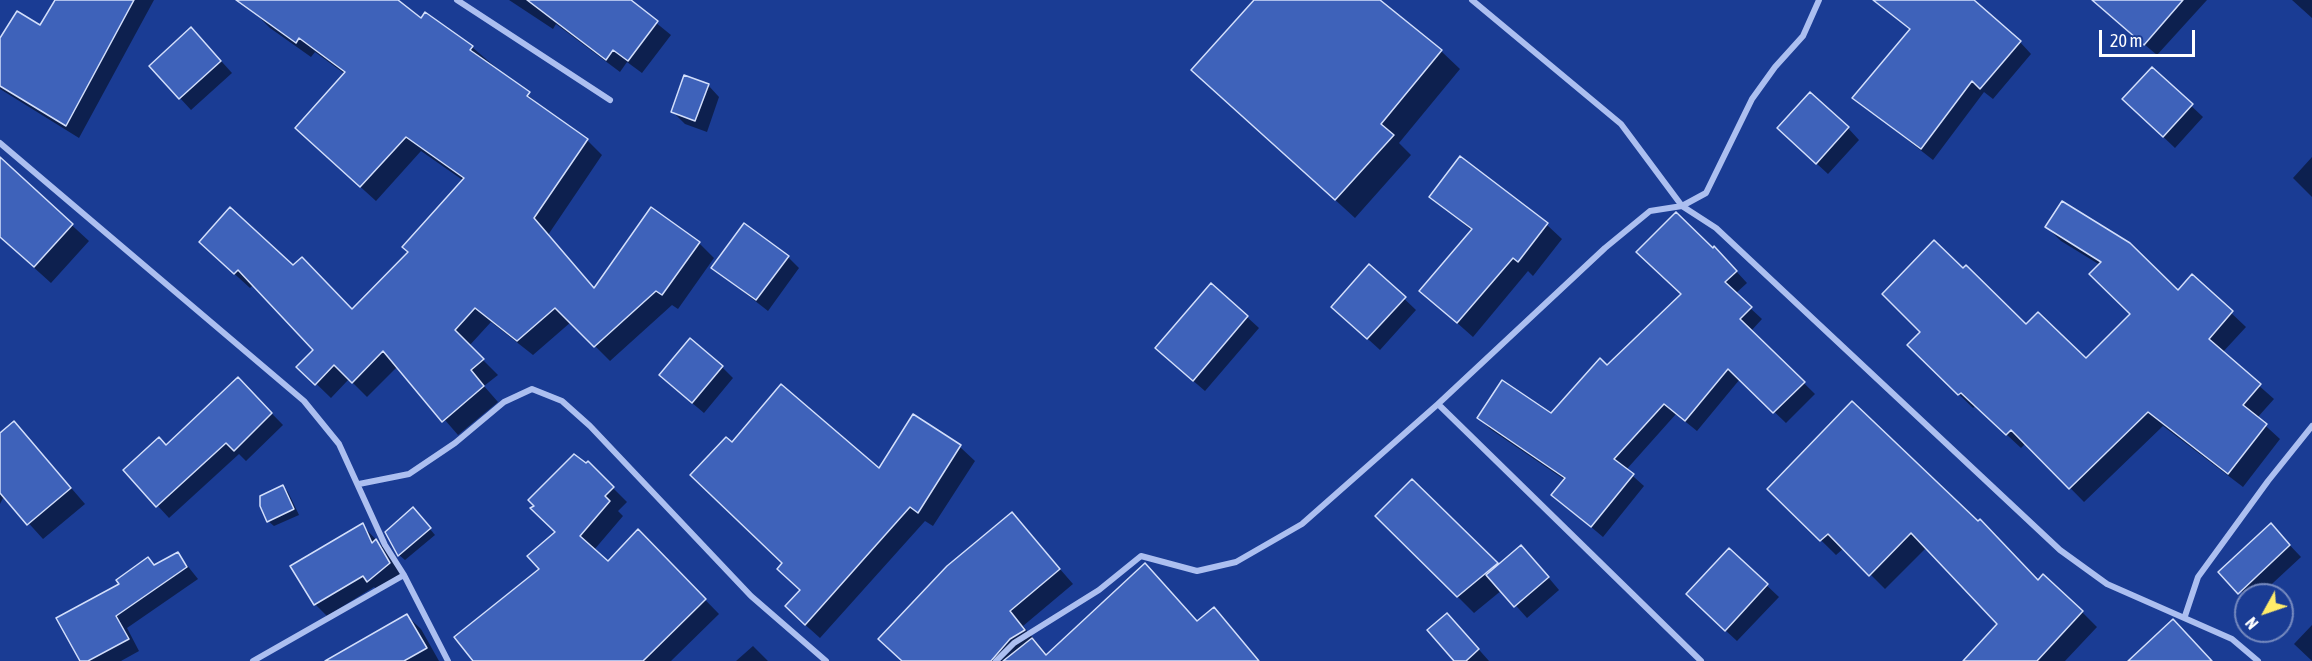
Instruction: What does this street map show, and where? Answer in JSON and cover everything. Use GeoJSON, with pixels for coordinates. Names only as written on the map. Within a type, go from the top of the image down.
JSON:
{"type":"FeatureCollection","features":[{"type":"Feature","properties":{"kind":"street"},"geometry":{"type":"LineString","coordinates":[[457,0],[610,100]]}},
{"type":"Feature","properties":{"kind":"street"},"geometry":{"type":"LineString","coordinates":[[1472,0],[1621,124],[1682,206],[1716,228],[2060,550],[2107,584],[2185,616],[2232,639],[2258,661]]}},
{"type":"Feature","properties":{"kind":"street"},"geometry":{"type":"LineString","coordinates":[[996,661],[1014,643],[1099,590],[1141,556],[1197,571],[1236,562],[1302,524],[1438,404],[1605,248],[1650,211],[1682,206],[1706,193],[1752,99],[1803,36],[1818,0]]}},
{"type":"Feature","properties":{"kind":"street"},"geometry":{"type":"LineString","coordinates":[[0,143],[304,401],[339,444],[385,545],[404,575],[448,661]]}},
{"type":"Feature","properties":{"kind":"street"},"geometry":{"type":"LineString","coordinates":[[359,484],[410,474],[455,443],[504,402],[532,389],[562,401],[590,426],[751,596],[826,661]]}},
{"type":"Feature","properties":{"kind":"street"},"geometry":{"type":"LineString","coordinates":[[1438,404],[1701,661]]}},
{"type":"Feature","properties":{"kind":"street"},"geometry":{"type":"LineString","coordinates":[[2185,616],[2198,577],[2268,481],[2312,426]]}},
{"type":"Feature","properties":{"kind":"street"},"geometry":{"type":"LineString","coordinates":[[253,661],[404,575]]}},
{"type":"Feature","properties":{"kind":"building"},"geometry":{"type":"Polygon","coordinates":[[[55,0],[134,0],[66,126],[0,86],[0,38],[17,11],[40,25],[55,0]]]}},
{"type":"Feature","properties":{"kind":"building"},"geometry":{"type":"Polygon","coordinates":[[[236,0],[398,0],[421,18],[425,12],[473,46],[470,50],[530,92],[527,96],[588,139],[534,218],[594,288],[651,207],[700,242],[662,295],[656,291],[594,347],[555,308],[517,341],[475,308],[455,330],[484,359],[471,370],[484,386],[442,422],[383,351],[352,383],[334,365],[315,385],[296,367],[313,350],[238,270],[234,274],[199,242],[230,207],[293,265],[302,257],[352,309],[408,252],[402,247],[464,178],[406,137],[360,187],[295,128],[345,72],[299,38],[296,43],[236,0]]]}},
{"type":"Feature","properties":{"kind":"building"},"geometry":{"type":"Polygon","coordinates":[[[527,0],[631,0],[658,21],[628,61],[613,50],[606,60],[527,0]]]}},
{"type":"Feature","properties":{"kind":"building"},"geometry":{"type":"Polygon","coordinates":[[[1254,0],[1380,0],[1442,50],[1381,124],[1394,135],[1335,200],[1191,70],[1254,0]]]}},
{"type":"Feature","properties":{"kind":"building"},"geometry":{"type":"Polygon","coordinates":[[[1873,0],[1974,0],[2021,41],[1980,89],[1972,81],[1921,149],[1852,98],[1910,29],[1873,0]]]}},
{"type":"Feature","properties":{"kind":"building"},"geometry":{"type":"Polygon","coordinates":[[[2092,0],[2183,0],[2144,45],[2092,0]]]}},
{"type":"Feature","properties":{"kind":"building"},"geometry":{"type":"Polygon","coordinates":[[[191,27],[221,61],[179,99],[149,66],[191,27]]]}},
{"type":"Feature","properties":{"kind":"building"},"geometry":{"type":"Polygon","coordinates":[[[2152,67],[2193,104],[2163,137],[2122,99],[2152,67]]]}},
{"type":"Feature","properties":{"kind":"building"},"geometry":{"type":"Polygon","coordinates":[[[684,75],[709,84],[695,121],[671,112],[684,75]]]}},
{"type":"Feature","properties":{"kind":"building"},"geometry":{"type":"Polygon","coordinates":[[[1810,92],[1849,127],[1816,164],[1777,128],[1810,92]]]}},
{"type":"Feature","properties":{"kind":"building"},"geometry":{"type":"Polygon","coordinates":[[[1460,156],[1548,223],[1518,262],[1513,258],[1457,323],[1419,291],[1472,229],[1429,197],[1460,156]]]}},
{"type":"Feature","properties":{"kind":"building"},"geometry":{"type":"Polygon","coordinates":[[[0,157],[73,224],[34,267],[0,237],[0,157]]]}},
{"type":"Feature","properties":{"kind":"building"},"geometry":{"type":"Polygon","coordinates":[[[2062,201],[2130,243],[2178,290],[2192,274],[2233,311],[2209,339],[2261,384],[2243,405],[2267,424],[2228,474],[2148,412],[2069,489],[2011,430],[2006,435],[1961,393],[1958,395],[1907,345],[1920,332],[1882,294],[1934,240],[1963,268],[1966,265],[2026,324],[2038,312],[2086,358],[2130,314],[2089,274],[2101,262],[2045,227],[2062,201]]]}},
{"type":"Feature","properties":{"kind":"building"},"geometry":{"type":"Polygon","coordinates":[[[1676,212],[1713,248],[1714,246],[1737,271],[1725,282],[1752,307],[1740,319],[1805,382],[1773,413],[1728,369],[1685,421],[1664,404],[1614,459],[1634,474],[1591,527],[1551,495],[1565,478],[1477,418],[1502,380],[1551,413],[1600,358],[1607,365],[1681,294],[1636,252],[1676,212]]]}},
{"type":"Feature","properties":{"kind":"building"},"geometry":{"type":"Polygon","coordinates":[[[744,223],[789,256],[756,300],[711,268],[744,223]]]}},
{"type":"Feature","properties":{"kind":"building"},"geometry":{"type":"Polygon","coordinates":[[[1369,264],[1406,297],[1367,339],[1331,307],[1369,264]]]}},
{"type":"Feature","properties":{"kind":"building"},"geometry":{"type":"Polygon","coordinates":[[[1211,283],[1248,316],[1193,381],[1155,348],[1211,283]]]}},
{"type":"Feature","properties":{"kind":"building"},"geometry":{"type":"Polygon","coordinates":[[[690,338],[723,366],[692,403],[659,375],[690,338]]]}},
{"type":"Feature","properties":{"kind":"building"},"geometry":{"type":"Polygon","coordinates":[[[238,377],[272,413],[234,451],[226,443],[156,507],[123,470],[159,437],[166,445],[238,377]]]}},
{"type":"Feature","properties":{"kind":"building"},"geometry":{"type":"Polygon","coordinates":[[[781,384],[879,468],[913,414],[961,445],[918,513],[910,507],[805,625],[785,606],[800,590],[777,569],[782,563],[690,475],[726,437],[732,442],[781,384]]]}},
{"type":"Feature","properties":{"kind":"building"},"geometry":{"type":"Polygon","coordinates":[[[1852,401],[1978,521],[1980,519],[2038,580],[2043,574],[2083,611],[2037,661],[1963,661],[1997,624],[1911,533],[1869,576],[1828,534],[1820,541],[1767,489],[1852,401]]]}},
{"type":"Feature","properties":{"kind":"building"},"geometry":{"type":"Polygon","coordinates":[[[14,421],[71,488],[27,525],[0,493],[0,433],[14,421]]]}},
{"type":"Feature","properties":{"kind":"building"},"geometry":{"type":"Polygon","coordinates":[[[574,454],[586,463],[588,461],[614,487],[605,496],[610,501],[580,536],[608,561],[638,529],[706,599],[643,661],[473,661],[454,637],[539,569],[527,556],[555,532],[530,508],[534,506],[528,500],[574,454]]]}},
{"type":"Feature","properties":{"kind":"building"},"geometry":{"type":"Polygon","coordinates":[[[1412,479],[1498,563],[1457,597],[1375,516],[1412,479]]]}},
{"type":"Feature","properties":{"kind":"building"},"geometry":{"type":"Polygon","coordinates":[[[283,485],[294,509],[267,522],[260,506],[260,496],[283,485]]]}},
{"type":"Feature","properties":{"kind":"building"},"geometry":{"type":"Polygon","coordinates":[[[413,507],[431,528],[398,556],[385,532],[413,507]]]}},
{"type":"Feature","properties":{"kind":"building"},"geometry":{"type":"Polygon","coordinates":[[[1012,512],[1060,569],[1010,611],[1025,630],[1010,639],[991,661],[902,661],[878,639],[947,566],[1012,512]]]}},
{"type":"Feature","properties":{"kind":"building"},"geometry":{"type":"Polygon","coordinates":[[[363,523],[372,543],[376,539],[390,563],[367,582],[363,576],[314,605],[290,566],[363,523]]]}},
{"type":"Feature","properties":{"kind":"building"},"geometry":{"type":"Polygon","coordinates":[[[2271,523],[2290,545],[2250,583],[2234,583],[2234,590],[2218,572],[2271,523]]]}},
{"type":"Feature","properties":{"kind":"building"},"geometry":{"type":"Polygon","coordinates":[[[1521,545],[1549,577],[1514,607],[1486,575],[1521,545]]]}},
{"type":"Feature","properties":{"kind":"building"},"geometry":{"type":"Polygon","coordinates":[[[1729,548],[1768,584],[1725,631],[1686,594],[1729,548]]]}},
{"type":"Feature","properties":{"kind":"building"},"geometry":{"type":"Polygon","coordinates":[[[178,552],[187,567],[116,616],[129,639],[88,661],[80,661],[56,618],[119,584],[116,580],[148,557],[154,565],[178,552]]]}},
{"type":"Feature","properties":{"kind":"building"},"geometry":{"type":"Polygon","coordinates":[[[1145,563],[1197,621],[1214,607],[1259,661],[1003,661],[1032,638],[1046,655],[1145,563]]]}},
{"type":"Feature","properties":{"kind":"building"},"geometry":{"type":"Polygon","coordinates":[[[1447,613],[1479,649],[1466,661],[1454,661],[1427,630],[1447,613]]]}},
{"type":"Feature","properties":{"kind":"building"},"geometry":{"type":"Polygon","coordinates":[[[407,614],[427,648],[404,661],[325,661],[407,614]]]}},
{"type":"Feature","properties":{"kind":"building"},"geometry":{"type":"Polygon","coordinates":[[[2173,619],[2212,661],[2128,661],[2173,619]]]}}]}
